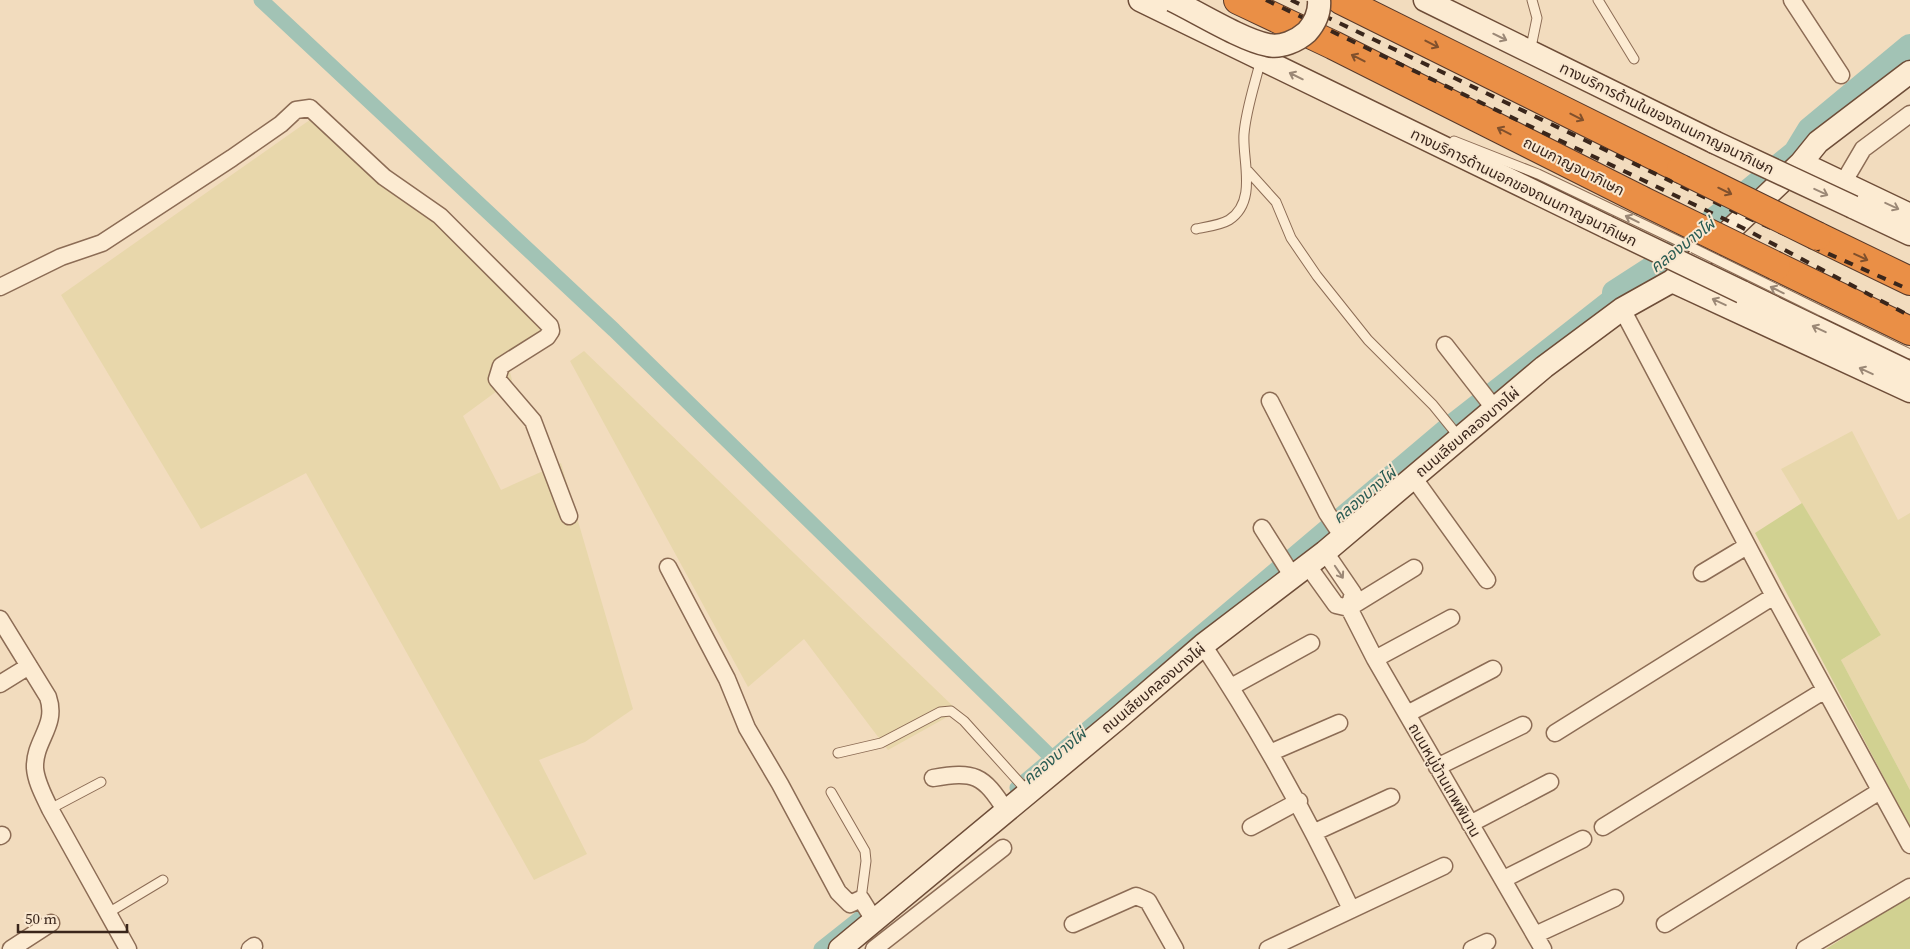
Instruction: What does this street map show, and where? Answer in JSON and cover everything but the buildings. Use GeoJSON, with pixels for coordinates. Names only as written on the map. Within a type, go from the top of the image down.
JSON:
{"type":"FeatureCollection","features":[{"type":"Feature","properties":{"kind":"highway","name":"ถนนกาญจนาภิเษก"},"geometry":{"type":"LineString","coordinates":[[1238,0],[1333,45],[1641,200],[1910,331]]}},
{"type":"Feature","properties":{"kind":"highway"},"geometry":{"type":"LineString","coordinates":[[1341,0],[1681,170],[1910,280]]}},
{"type":"Feature","properties":{"kind":"highway"},"geometry":{"type":"LineString","coordinates":[[1385,0],[1396,26]]}},
{"type":"Feature","properties":{"kind":"main road","name":"ทางบริการด้านนอกของถนนกาญจนาภิเษก"},"geometry":{"type":"LineString","coordinates":[[1140,0],[1910,372]]}},
{"type":"Feature","properties":{"kind":"main road"},"geometry":{"type":"LineString","coordinates":[[1172,0],[1251,39],[1269,45],[1289,43],[1301,37],[1316,18],[1320,0]]}},
{"type":"Feature","properties":{"kind":"main road","name":"ทางบริการด้านในของถนนกาญจนาภิเษก"},"geometry":{"type":"LineString","coordinates":[[1425,0],[1714,142],[1910,234]]}},
{"type":"Feature","properties":{"kind":"main road","name":"ถนนเลียบคลองบางไผ่"},"geometry":{"type":"LineString","coordinates":[[840,949],[867,909],[1004,807],[1296,571],[1325,552],[1341,534],[1414,477],[1457,434],[1491,406],[1622,309],[1672,281],[1707,252],[1801,163],[1818,142],[1910,72]]}},
{"type":"Feature","properties":{"kind":"main road"},"geometry":{"type":"LineString","coordinates":[[1801,163],[1910,215]]}},
{"type":"Feature","properties":{"kind":"main road"},"geometry":{"type":"LineString","coordinates":[[1672,281],[1910,391]]}},
{"type":"Feature","properties":{"kind":"street"},"geometry":{"type":"LineString","coordinates":[[1792,0],[1841,75]]}},
{"type":"Feature","properties":{"kind":"street"},"geometry":{"type":"LineString","coordinates":[[0,287],[61,257],[102,242],[239,154],[282,124],[296,110],[310,108],[384,177],[440,216],[550,326],[548,337],[501,366],[497,379],[524,408],[533,421],[569,516]]}},
{"type":"Feature","properties":{"kind":"street"},"geometry":{"type":"LineString","coordinates":[[1843,183],[1863,149],[1910,114]]}},
{"type":"Feature","properties":{"kind":"street"},"geometry":{"type":"LineString","coordinates":[[1622,309],[1747,546],[1910,845]]}},
{"type":"Feature","properties":{"kind":"street"},"geometry":{"type":"LineString","coordinates":[[1445,345],[1491,406]]}},
{"type":"Feature","properties":{"kind":"street"},"geometry":{"type":"LineString","coordinates":[[1270,401],[1327,513],[1341,534]]}},
{"type":"Feature","properties":{"kind":"street"},"geometry":{"type":"LineString","coordinates":[[1414,477],[1487,580]]}},
{"type":"Feature","properties":{"kind":"street"},"geometry":{"type":"LineString","coordinates":[[1262,528],[1275,549],[1296,571],[1336,605],[1349,608],[1414,568]]}},
{"type":"Feature","properties":{"kind":"street"},"geometry":{"type":"LineString","coordinates":[[1702,573],[1747,546]]}},
{"type":"Feature","properties":{"kind":"street","name":"ถนนหมู่บ้านเทพพิมาน"},"geometry":{"type":"LineString","coordinates":[[1325,552],[1353,593],[1349,608],[1375,659],[1539,942]]}},
{"type":"Feature","properties":{"kind":"street"},"geometry":{"type":"LineString","coordinates":[[668,567],[727,679],[747,728],[780,784],[838,892],[850,904],[867,909]]}},
{"type":"Feature","properties":{"kind":"street"},"geometry":{"type":"LineString","coordinates":[[1556,733],[1774,596]]}},
{"type":"Feature","properties":{"kind":"street"},"geometry":{"type":"LineString","coordinates":[[1375,659],[1451,618]]}},
{"type":"Feature","properties":{"kind":"street"},"geometry":{"type":"LineString","coordinates":[[0,619],[48,697],[52,708],[51,721],[38,748],[35,768],[39,785],[50,809],[128,949]]}},
{"type":"Feature","properties":{"kind":"street"},"geometry":{"type":"LineString","coordinates":[[1230,686],[1311,644]]}},
{"type":"Feature","properties":{"kind":"street"},"geometry":{"type":"LineString","coordinates":[[1203,645],[1272,752],[1315,832],[1351,909]]}},
{"type":"Feature","properties":{"kind":"street"},"geometry":{"type":"LineString","coordinates":[[0,684],[29,666]]}},
{"type":"Feature","properties":{"kind":"street"},"geometry":{"type":"LineString","coordinates":[[1407,714],[1493,669]]}},
{"type":"Feature","properties":{"kind":"street"},"geometry":{"type":"LineString","coordinates":[[1603,827],[1825,690]]}},
{"type":"Feature","properties":{"kind":"street"},"geometry":{"type":"LineString","coordinates":[[1272,752],[1339,723]]}},
{"type":"Feature","properties":{"kind":"street"},"geometry":{"type":"LineString","coordinates":[[1437,767],[1523,725]]}},
{"type":"Feature","properties":{"kind":"street"},"geometry":{"type":"LineString","coordinates":[[933,778],[960,774],[972,775],[986,785],[1004,807]]}},
{"type":"Feature","properties":{"kind":"street"},"geometry":{"type":"LineString","coordinates":[[1470,824],[1550,782]]}},
{"type":"Feature","properties":{"kind":"street"},"geometry":{"type":"LineString","coordinates":[[1665,924],[1880,791]]}},
{"type":"Feature","properties":{"kind":"street"},"geometry":{"type":"LineString","coordinates":[[1315,832],[1391,797]]}},
{"type":"Feature","properties":{"kind":"street"},"geometry":{"type":"LineString","coordinates":[[1252,827],[1299,801]]}},
{"type":"Feature","properties":{"kind":"street"},"geometry":{"type":"LineString","coordinates":[[1504,879],[1583,839]]}},
{"type":"Feature","properties":{"kind":"street"},"geometry":{"type":"LineString","coordinates":[[874,949],[1003,848]]}},
{"type":"Feature","properties":{"kind":"street"},"geometry":{"type":"LineString","coordinates":[[1268,949],[1444,866]]}},
{"type":"Feature","properties":{"kind":"street"},"geometry":{"type":"LineString","coordinates":[[1805,949],[1910,887]]}},
{"type":"Feature","properties":{"kind":"street"},"geometry":{"type":"LineString","coordinates":[[1073,924],[1136,896],[1142,897],[1148,901],[1174,949]]}},
{"type":"Feature","properties":{"kind":"street"},"geometry":{"type":"LineString","coordinates":[[1539,942],[1615,898]]}},
{"type":"Feature","properties":{"kind":"street"},"geometry":{"type":"LineString","coordinates":[[11,949],[51,923]]}},
{"type":"Feature","properties":{"kind":"street"},"geometry":{"type":"LineString","coordinates":[[1472,949],[1487,942]]}},
{"type":"Feature","properties":{"kind":"lane"},"geometry":{"type":"LineString","coordinates":[[1530,52],[1537,18],[1532,0]]}},
{"type":"Feature","properties":{"kind":"lane"},"geometry":{"type":"LineString","coordinates":[[1598,0],[1634,59]]}},
{"type":"Feature","properties":{"kind":"lane"},"geometry":{"type":"LineString","coordinates":[[1196,229],[1229,220],[1239,209],[1246,189],[1248,171],[1243,147],[1245,123],[1261,59]]}},
{"type":"Feature","properties":{"kind":"lane"},"geometry":{"type":"LineString","coordinates":[[1328,92],[1538,174],[1910,354]]}},
{"type":"Feature","properties":{"kind":"lane"},"geometry":{"type":"LineString","coordinates":[[1248,171],[1276,202],[1291,238],[1317,276],[1368,340],[1433,406],[1457,434]]}},
{"type":"Feature","properties":{"kind":"lane"},"geometry":{"type":"LineString","coordinates":[[838,753],[881,743],[940,712],[951,711],[964,721],[1026,789]]}},
{"type":"Feature","properties":{"kind":"lane"},"geometry":{"type":"LineString","coordinates":[[50,809],[101,782]]}},
{"type":"Feature","properties":{"kind":"lane"},"geometry":{"type":"LineString","coordinates":[[831,792],[865,851],[867,909]]}},
{"type":"Feature","properties":{"kind":"lane"},"geometry":{"type":"LineString","coordinates":[[108,913],[163,880]]}},
{"type":"Feature","properties":{"kind":"shaded area"},"geometry":{"type":"Polygon","coordinates":[[[321,112],[562,330],[508,364],[512,380],[463,416],[501,490],[561,463],[633,709],[585,742],[539,760],[587,854],[534,880],[306,473],[201,529],[61,295],[321,112]]]}},
{"type":"Feature","properties":{"kind":"shaded area"},"geometry":{"type":"Polygon","coordinates":[[[584,351],[958,711],[888,750],[804,639],[748,687],[570,361],[584,351]]]}},
{"type":"Feature","properties":{"kind":"shaded area"},"geometry":{"type":"Polygon","coordinates":[[[1852,431],[1898,520],[1910,513],[1910,790],[1841,660],[1881,635],[1781,469],[1852,431]]]}},
{"type":"Feature","properties":{"kind":"green space"},"geometry":{"type":"Polygon","coordinates":[[[1802,503],[1881,635],[1841,660],[1910,790],[1910,827],[1755,533],[1802,503]]]}},
{"type":"Feature","properties":{"kind":"green space"},"geometry":{"type":"Polygon","coordinates":[[[1910,895],[1910,949],[1826,949],[1910,895]]]}},
{"type":"Feature","properties":{"kind":"waterway"},"geometry":{"type":"LineString","coordinates":[[261,0],[614,330],[1052,758]]}},
{"type":"Feature","properties":{"kind":"waterway","name":"คลองบางไผ่"},"geometry":{"type":"LineString","coordinates":[[1615,293],[1666,260],[1796,153],[1810,130],[1910,47]]}},
{"type":"Feature","properties":{"kind":"waterway","name":"คลองบางไผ่"},"geometry":{"type":"LineString","coordinates":[[1017,788],[1444,427],[1615,293]]}},
{"type":"Feature","properties":{"kind":"waterway","name":"คลองบางไผ่"},"geometry":{"type":"LineString","coordinates":[[821,949],[869,911]]}},
{"type":"Feature","properties":{"kind":"railway"},"geometry":{"type":"LineString","coordinates":[[1266,0],[1741,227],[1910,316]]}},
{"type":"Feature","properties":{"kind":"railway"},"geometry":{"type":"LineString","coordinates":[[1291,0],[1746,217],[1910,290]]}}]}
